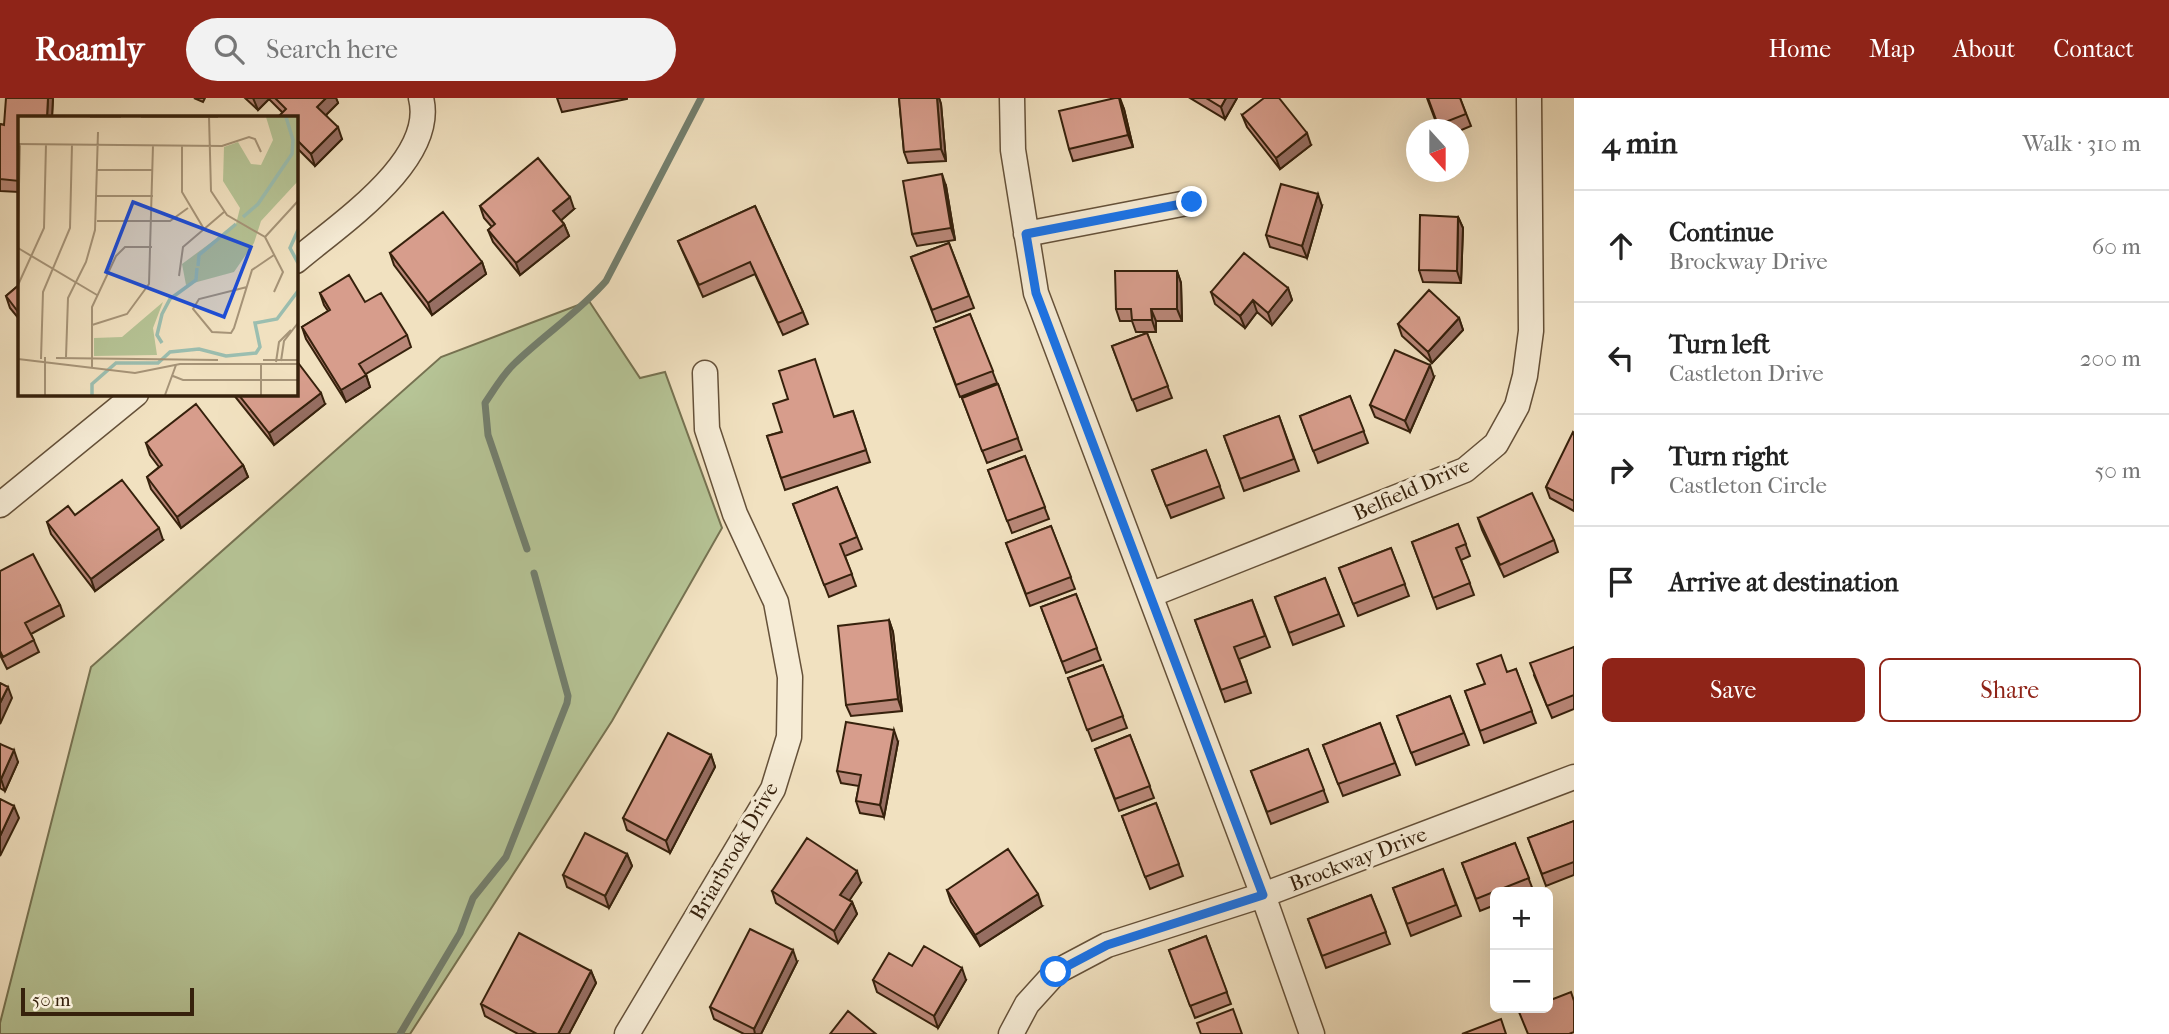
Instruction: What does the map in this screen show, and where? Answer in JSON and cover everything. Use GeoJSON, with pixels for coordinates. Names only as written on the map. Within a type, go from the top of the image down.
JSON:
{"type":"FeatureCollection","features":[{"type":"Feature","properties":{"kind":"street"},"geometry":{"type":"LineString","coordinates":[[298,259],[376,194],[406,161],[420,135],[424,110],[421,98]]}},
{"type":"Feature","properties":{"kind":"street"},"geometry":{"type":"LineString","coordinates":[[1012,98],[1013,150],[1036,293],[1263,895],[1312,1034]]}},
{"type":"Feature","properties":{"kind":"street","name":"Belfield Drive"},"geometry":{"type":"LineString","coordinates":[[1150,595],[1465,470],[1496,444],[1517,406],[1525,376],[1531,331],[1529,98]]}},
{"type":"Feature","properties":{"kind":"street"},"geometry":{"type":"LineString","coordinates":[[1026,234],[1192,202]]}},
{"type":"Feature","properties":{"kind":"street","name":"Briarbrook Drive"},"geometry":{"type":"LineString","coordinates":[[631,1032],[773,789],[789,737],[790,677],[776,602],[735,514],[707,429],[705,373]]}},
{"type":"Feature","properties":{"kind":"street"},"geometry":{"type":"LineString","coordinates":[[0,505],[134,396]]}},
{"type":"Feature","properties":{"kind":"street","name":"Brockway Drive"},"geometry":{"type":"LineString","coordinates":[[1011,1034],[1027,1004],[1056,972],[1107,945],[1263,895],[1574,777]]}},
{"type":"Feature","properties":{"kind":"green space"},"geometry":{"type":"Polygon","coordinates":[[[589,301],[640,378],[665,372],[722,528],[612,721],[410,1034],[0,1034],[0,1023],[91,667],[441,357],[589,301]]]}},
{"type":"Feature","properties":{"kind":"building"},"geometry":{"type":"Polygon","coordinates":[[[6,98],[48,98],[47,116],[18,116],[18,181],[0,179],[0,124],[4,125],[6,98]]]}},
{"type":"Feature","properties":{"kind":"building"},"geometry":{"type":"Polygon","coordinates":[[[275,98],[326,98],[317,107],[338,127],[311,154],[298,141],[298,116],[279,116],[286,109],[275,98]]]}},
{"type":"Feature","properties":{"kind":"building"},"geometry":{"type":"Polygon","coordinates":[[[899,98],[937,98],[941,149],[904,152],[899,98]]]}},
{"type":"Feature","properties":{"kind":"building"},"geometry":{"type":"Polygon","coordinates":[[[1119,98],[1128,135],[1069,149],[1059,111],[1119,98]]]}},
{"type":"Feature","properties":{"kind":"building"},"geometry":{"type":"Polygon","coordinates":[[[1206,98],[1226,98],[1221,107],[1206,98]]]}},
{"type":"Feature","properties":{"kind":"building"},"geometry":{"type":"Polygon","coordinates":[[[1264,98],[1279,98],[1307,133],[1276,158],[1242,115],[1264,98]]]}},
{"type":"Feature","properties":{"kind":"building"},"geometry":{"type":"Polygon","coordinates":[[[1428,98],[1460,98],[1466,114],[1453,119],[1436,119],[1428,98]]]}},
{"type":"Feature","properties":{"kind":"building"},"geometry":{"type":"Polygon","coordinates":[[[538,158],[570,197],[553,211],[564,224],[516,263],[488,230],[495,224],[480,206],[538,158]]]}},
{"type":"Feature","properties":{"kind":"building"},"geometry":{"type":"Polygon","coordinates":[[[942,174],[951,228],[912,234],[903,181],[942,174]]]}},
{"type":"Feature","properties":{"kind":"building"},"geometry":{"type":"Polygon","coordinates":[[[1281,184],[1318,194],[1302,246],[1266,235],[1281,184]]]}},
{"type":"Feature","properties":{"kind":"building"},"geometry":{"type":"Polygon","coordinates":[[[755,206],[803,312],[778,323],[750,262],[699,285],[678,241],[755,206]]]}},
{"type":"Feature","properties":{"kind":"building"},"geometry":{"type":"Polygon","coordinates":[[[443,212],[482,262],[428,303],[390,253],[443,212]]]}},
{"type":"Feature","properties":{"kind":"building"},"geometry":{"type":"Polygon","coordinates":[[[1420,215],[1458,217],[1457,271],[1419,270],[1420,215]]]}},
{"type":"Feature","properties":{"kind":"building"},"geometry":{"type":"Polygon","coordinates":[[[949,243],[969,296],[932,310],[911,257],[949,243]]]}},
{"type":"Feature","properties":{"kind":"building"},"geometry":{"type":"Polygon","coordinates":[[[1244,253],[1288,288],[1268,313],[1253,300],[1240,316],[1211,292],[1244,253]]]}},
{"type":"Feature","properties":{"kind":"building"},"geometry":{"type":"Polygon","coordinates":[[[1115,271],[1177,271],[1177,309],[1151,309],[1152,320],[1132,320],[1131,309],[1116,309],[1115,271]]]}},
{"type":"Feature","properties":{"kind":"building"},"geometry":{"type":"Polygon","coordinates":[[[349,275],[365,302],[381,293],[407,335],[359,364],[366,375],[341,390],[302,327],[330,310],[320,293],[349,275]]]}},
{"type":"Feature","properties":{"kind":"building"},"geometry":{"type":"Polygon","coordinates":[[[18,286],[18,312],[6,296],[18,286]]]}},
{"type":"Feature","properties":{"kind":"building"},"geometry":{"type":"Polygon","coordinates":[[[1429,290],[1459,318],[1428,352],[1398,324],[1429,290]]]}},
{"type":"Feature","properties":{"kind":"building"},"geometry":{"type":"Polygon","coordinates":[[[970,314],[993,371],[956,385],[934,328],[970,314]]]}},
{"type":"Feature","properties":{"kind":"building"},"geometry":{"type":"Polygon","coordinates":[[[1147,333],[1168,386],[1132,400],[1112,346],[1147,333]]]}},
{"type":"Feature","properties":{"kind":"building"},"geometry":{"type":"Polygon","coordinates":[[[1395,350],[1430,365],[1405,421],[1370,405],[1395,350]]]}},
{"type":"Feature","properties":{"kind":"building"},"geometry":{"type":"Polygon","coordinates":[[[815,359],[834,417],[853,411],[866,450],[781,478],[767,436],[782,432],[773,404],[788,399],[779,371],[815,359]]]}},
{"type":"Feature","properties":{"kind":"building"},"geometry":{"type":"Polygon","coordinates":[[[298,363],[321,393],[269,433],[240,396],[298,396],[298,363]]]}},
{"type":"Feature","properties":{"kind":"building"},"geometry":{"type":"Polygon","coordinates":[[[998,384],[1018,438],[982,451],[962,398],[998,384]]]}},
{"type":"Feature","properties":{"kind":"building"},"geometry":{"type":"Polygon","coordinates":[[[1350,396],[1364,431],[1313,451],[1300,416],[1350,396]]]}},
{"type":"Feature","properties":{"kind":"building"},"geometry":{"type":"Polygon","coordinates":[[[196,404],[243,465],[177,517],[147,477],[162,465],[146,443],[196,404]]]}},
{"type":"Feature","properties":{"kind":"building"},"geometry":{"type":"Polygon","coordinates":[[[1279,416],[1294,459],[1240,479],[1224,436],[1279,416]]]}},
{"type":"Feature","properties":{"kind":"building"},"geometry":{"type":"Polygon","coordinates":[[[1574,433],[1574,501],[1546,487],[1574,433]]]}},
{"type":"Feature","properties":{"kind":"building"},"geometry":{"type":"Polygon","coordinates":[[[1206,450],[1220,486],[1166,506],[1152,470],[1206,450]]]}},
{"type":"Feature","properties":{"kind":"building"},"geometry":{"type":"Polygon","coordinates":[[[1025,456],[1045,507],[1007,521],[988,470],[1025,456]]]}},
{"type":"Feature","properties":{"kind":"building"},"geometry":{"type":"Polygon","coordinates":[[[122,480],[159,528],[91,579],[47,522],[68,506],[75,515],[122,480]]]}},
{"type":"Feature","properties":{"kind":"building"},"geometry":{"type":"Polygon","coordinates":[[[837,487],[857,537],[840,544],[852,574],[824,585],[793,504],[837,487]]]}},
{"type":"Feature","properties":{"kind":"building"},"geometry":{"type":"Polygon","coordinates":[[[1532,493],[1554,540],[1500,565],[1478,518],[1532,493]]]}},
{"type":"Feature","properties":{"kind":"building"},"geometry":{"type":"Polygon","coordinates":[[[1458,524],[1466,544],[1456,548],[1470,583],[1433,598],[1412,542],[1458,524]]]}},
{"type":"Feature","properties":{"kind":"building"},"geometry":{"type":"Polygon","coordinates":[[[1051,526],[1071,577],[1026,594],[1006,543],[1051,526]]]}},
{"type":"Feature","properties":{"kind":"building"},"geometry":{"type":"Polygon","coordinates":[[[1391,548],[1405,584],[1353,604],[1339,568],[1391,548]]]}},
{"type":"Feature","properties":{"kind":"building"},"geometry":{"type":"Polygon","coordinates":[[[33,554],[60,605],[25,623],[34,640],[3,657],[0,651],[0,571],[33,554]]]}},
{"type":"Feature","properties":{"kind":"building"},"geometry":{"type":"Polygon","coordinates":[[[1325,578],[1339,614],[1289,633],[1275,597],[1325,578]]]}},
{"type":"Feature","properties":{"kind":"building"},"geometry":{"type":"Polygon","coordinates":[[[1076,594],[1097,648],[1062,662],[1041,607],[1076,594]]]}},
{"type":"Feature","properties":{"kind":"building"},"geometry":{"type":"Polygon","coordinates":[[[1252,600],[1265,636],[1234,647],[1247,681],[1221,690],[1195,620],[1252,600]]]}},
{"type":"Feature","properties":{"kind":"building"},"geometry":{"type":"Polygon","coordinates":[[[889,620],[898,699],[846,705],[838,626],[889,620]]]}},
{"type":"Feature","properties":{"kind":"building"},"geometry":{"type":"Polygon","coordinates":[[[1574,647],[1574,695],[1547,706],[1530,663],[1574,647]]]}},
{"type":"Feature","properties":{"kind":"building"},"geometry":{"type":"Polygon","coordinates":[[[1501,655],[1507,672],[1516,669],[1532,711],[1480,731],[1465,691],[1485,684],[1477,664],[1501,655]]]}},
{"type":"Feature","properties":{"kind":"building"},"geometry":{"type":"Polygon","coordinates":[[[1103,665],[1123,716],[1087,730],[1068,678],[1103,665]]]}},
{"type":"Feature","properties":{"kind":"building"},"geometry":{"type":"Polygon","coordinates":[[[0,683],[8,687],[0,703],[0,683]]]}},
{"type":"Feature","properties":{"kind":"building"},"geometry":{"type":"Polygon","coordinates":[[[1450,696],[1464,733],[1411,753],[1397,716],[1450,696]]]}},
{"type":"Feature","properties":{"kind":"building"},"geometry":{"type":"Polygon","coordinates":[[[846,722],[894,730],[880,805],[856,801],[861,775],[837,771],[846,722]]]}},
{"type":"Feature","properties":{"kind":"building"},"geometry":{"type":"Polygon","coordinates":[[[1380,723],[1395,763],[1338,784],[1323,745],[1380,723]]]}},
{"type":"Feature","properties":{"kind":"building"},"geometry":{"type":"Polygon","coordinates":[[[668,733],[711,755],[666,841],[623,818],[668,733]]]}},
{"type":"Feature","properties":{"kind":"building"},"geometry":{"type":"Polygon","coordinates":[[[1130,735],[1150,786],[1115,799],[1095,749],[1130,735]]]}},
{"type":"Feature","properties":{"kind":"building"},"geometry":{"type":"Polygon","coordinates":[[[0,744],[14,750],[1,779],[0,778],[0,744]]]}},
{"type":"Feature","properties":{"kind":"building"},"geometry":{"type":"Polygon","coordinates":[[[1308,749],[1324,790],[1267,812],[1251,771],[1308,749]]]}},
{"type":"Feature","properties":{"kind":"building"},"geometry":{"type":"Polygon","coordinates":[[[0,799],[14,806],[0,836],[0,799]]]}},
{"type":"Feature","properties":{"kind":"building"},"geometry":{"type":"Polygon","coordinates":[[[1156,803],[1179,864],[1145,877],[1122,816],[1156,803]]]}},
{"type":"Feature","properties":{"kind":"building"},"geometry":{"type":"Polygon","coordinates":[[[1574,821],[1574,862],[1542,874],[1528,838],[1574,821]]]}},
{"type":"Feature","properties":{"kind":"building"},"geometry":{"type":"Polygon","coordinates":[[[585,833],[627,854],[605,896],[563,875],[585,833]]]}},
{"type":"Feature","properties":{"kind":"building"},"geometry":{"type":"Polygon","coordinates":[[[807,838],[857,871],[840,895],[852,902],[834,931],[772,891],[807,838]]]}},
{"type":"Feature","properties":{"kind":"building"},"geometry":{"type":"Polygon","coordinates":[[[1515,843],[1529,878],[1506,887],[1490,887],[1490,893],[1476,899],[1462,863],[1515,843]]]}},
{"type":"Feature","properties":{"kind":"building"},"geometry":{"type":"Polygon","coordinates":[[[1008,849],[1038,894],[975,935],[947,890],[1008,849]]]}},
{"type":"Feature","properties":{"kind":"building"},"geometry":{"type":"Polygon","coordinates":[[[1443,869],[1456,905],[1407,924],[1393,888],[1443,869]]]}},
{"type":"Feature","properties":{"kind":"building"},"geometry":{"type":"Polygon","coordinates":[[[1371,895],[1386,932],[1322,956],[1308,919],[1371,895]]]}},
{"type":"Feature","properties":{"kind":"building"},"geometry":{"type":"Polygon","coordinates":[[[750,929],[793,950],[754,1029],[710,1007],[750,929]]]}},
{"type":"Feature","properties":{"kind":"building"},"geometry":{"type":"Polygon","coordinates":[[[519,933],[591,971],[558,1034],[537,1034],[481,1004],[519,933]]]}},
{"type":"Feature","properties":{"kind":"building"},"geometry":{"type":"Polygon","coordinates":[[[1206,936],[1227,992],[1190,1006],[1169,950],[1206,936]]]}},
{"type":"Feature","properties":{"kind":"building"},"geometry":{"type":"Polygon","coordinates":[[[924,946],[962,968],[934,1016],[873,980],[889,953],[912,966],[924,946]]]}},
{"type":"Feature","properties":{"kind":"building"},"geometry":{"type":"Polygon","coordinates":[[[1571,992],[1574,1001],[1574,1032],[1528,1034],[1519,1013],[1553,1013],[1553,999],[1571,992]]]}},
{"type":"Feature","properties":{"kind":"building"},"geometry":{"type":"Polygon","coordinates":[[[1233,1009],[1242,1034],[1201,1034],[1197,1023],[1233,1009]]]}},
{"type":"Feature","properties":{"kind":"building"},"geometry":{"type":"Polygon","coordinates":[[[848,1011],[876,1034],[830,1034],[848,1011]]]}},
{"type":"Feature","properties":{"kind":"building"},"geometry":{"type":"Polygon","coordinates":[[[1501,1019],[1506,1034],[1462,1034],[1501,1019]]]}},
{"type":"Feature","properties":{"kind":"waterway"},"geometry":{"type":"LineString","coordinates":[[527,549],[488,435],[485,403],[511,367],[585,303],[606,281],[701,98]]}},
{"type":"Feature","properties":{"kind":"waterway"},"geometry":{"type":"LineString","coordinates":[[400,1034],[460,933],[473,898],[506,857],[567,703],[568,696],[534,573]]}},
{"type":"Feature","properties":{"kind":"route"},"geometry":{"type":"LineString","coordinates":[[1056,972],[1107,945],[1263,895],[1036,293],[1026,234],[1192,202]]}}]}
